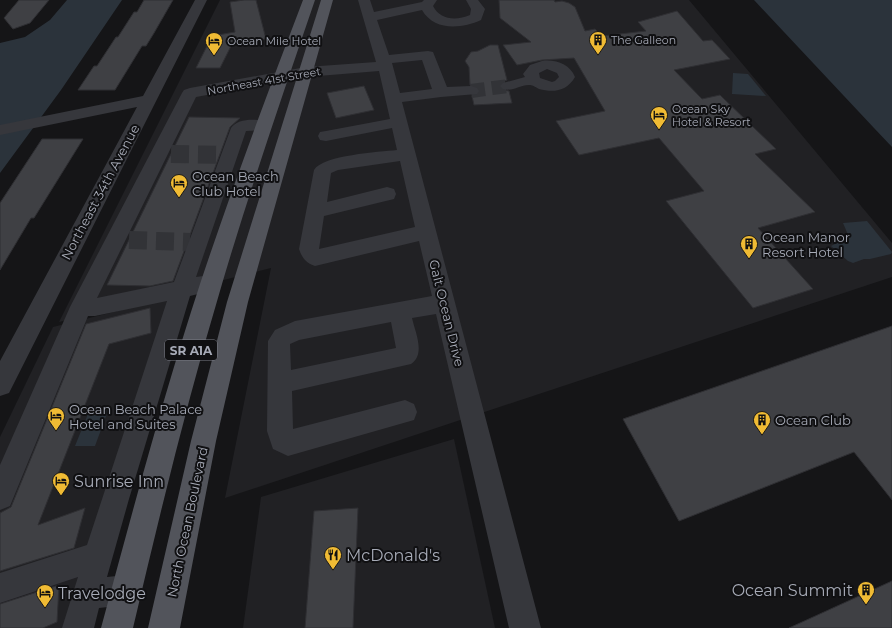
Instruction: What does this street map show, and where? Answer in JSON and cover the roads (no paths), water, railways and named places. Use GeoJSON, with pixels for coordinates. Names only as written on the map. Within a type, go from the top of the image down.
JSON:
{"type":"FeatureCollection","features":[{"type":"Feature","properties":{"kind":"main road","name":"SR A1A"},"geometry":{"type":"LineString","coordinates":[[117,628],[151,498],[211,283],[308,0]]}},
{"type":"Feature","properties":{"kind":"main road","name":"North Ocean Boulevard"},"geometry":{"type":"LineString","coordinates":[[164,628],[180,547],[233,322],[252,250],[327,0]]}},
{"type":"Feature","properties":{"kind":"street","name":"Northeast 34th Avenue"},"geometry":{"type":"LineString","coordinates":[[0,385],[201,0]]}},
{"type":"Feature","properties":{"kind":"street","name":"Galt Ocean Drive"},"geometry":{"type":"LineString","coordinates":[[364,0],[392,93],[525,628]]}},
{"type":"Feature","properties":{"kind":"street"},"geometry":{"type":"LineString","coordinates":[[405,10],[415,21],[434,17],[443,21],[454,22],[471,20],[476,16],[478,9],[472,0]]}},
{"type":"Feature","properties":{"kind":"street"},"geometry":{"type":"LineString","coordinates":[[372,23],[428,3],[434,17]]}},
{"type":"Feature","properties":{"kind":"street"},"geometry":{"type":"LineString","coordinates":[[372,23],[392,26]]}},
{"type":"Feature","properties":{"kind":"street","name":"Northeast 41st Street"},"geometry":{"type":"LineString","coordinates":[[81,307],[122,240],[165,154],[190,94],[306,72],[342,69],[428,55],[442,92]]}},
{"type":"Feature","properties":{"kind":"street"},"geometry":{"type":"LineString","coordinates":[[342,69],[375,79],[392,93],[471,91]]}},
{"type":"Feature","properties":{"kind":"street"},"geometry":{"type":"LineString","coordinates":[[508,86],[533,80]]}},
{"type":"Feature","properties":{"kind":"street"},"geometry":{"type":"LineString","coordinates":[[0,130],[149,100]]}},
{"type":"Feature","properties":{"kind":"street"},"geometry":{"type":"LineString","coordinates":[[326,136],[399,122]]}},
{"type":"Feature","properties":{"kind":"street"},"geometry":{"type":"LineString","coordinates":[[78,628],[115,499],[181,289],[194,242],[227,155],[239,128],[244,126],[264,126]]}},
{"type":"Feature","properties":{"kind":"street"},"geometry":{"type":"LineString","coordinates":[[407,154],[326,168],[323,170],[309,249],[315,258],[427,232]]}},
{"type":"Feature","properties":{"kind":"street"},"geometry":{"type":"LineString","coordinates":[[316,211],[387,194]]}},
{"type":"Feature","properties":{"kind":"street"},"geometry":{"type":"LineString","coordinates":[[0,496],[81,307],[95,307],[211,283]]}},
{"type":"Feature","properties":{"kind":"street"},"geometry":{"type":"LineString","coordinates":[[405,412],[288,443],[282,440],[280,431],[279,341],[289,333],[444,303]]}},
{"type":"Feature","properties":{"kind":"street"},"geometry":{"type":"LineString","coordinates":[[280,383],[403,357],[406,355],[408,350],[400,311]]}},
{"type":"Feature","properties":{"kind":"street"},"geometry":{"type":"LineString","coordinates":[[172,316],[202,316]]}},
{"type":"Feature","properties":{"kind":"street"},"geometry":{"type":"LineString","coordinates":[[115,499],[151,498]]}},
{"type":"Feature","properties":{"kind":"street"},"geometry":{"type":"LineString","coordinates":[[0,588],[99,556]]}},
{"type":"Feature","properties":{"kind":"street"},"geometry":{"type":"LineString","coordinates":[[88,594],[126,590]]}},
{"type":"Feature","properties":{"kind":"tunnel"},"geometry":{"type":"LineString","coordinates":[[471,91],[508,86]]}},
{"type":"Feature","properties":{"kind":"tunnel"},"geometry":{"type":"LineString","coordinates":[[171,154],[225,155]]}},
{"type":"Feature","properties":{"kind":"tunnel"},"geometry":{"type":"LineString","coordinates":[[129,240],[190,242]]}},
{"type":"Feature","properties":{"kind":"place","name":"The Galleon"},"geometry":{"type":"Point","coordinates":[598,55]}},
{"type":"Feature","properties":{"kind":"place","name":"Ocean Mile Hotel"},"geometry":{"type":"Point","coordinates":[214,56]}},
{"type":"Feature","properties":{"kind":"place","name":"Ocean Sky Hotel & Resort"},"geometry":{"type":"Point","coordinates":[659,130]}},
{"type":"Feature","properties":{"kind":"place","name":"Ocean Beach Club Hotel"},"geometry":{"type":"Point","coordinates":[179,198]}},
{"type":"Feature","properties":{"kind":"place","name":"Ocean Manor Resort Hotel"},"geometry":{"type":"Point","coordinates":[749,259]}},
{"type":"Feature","properties":{"kind":"place","name":"Ocean Beach Palace Hotel and Suites"},"geometry":{"type":"Point","coordinates":[56,431]}},
{"type":"Feature","properties":{"kind":"place","name":"Ocean Club"},"geometry":{"type":"Point","coordinates":[762,435]}},
{"type":"Feature","properties":{"kind":"place","name":"Sunrise Inn"},"geometry":{"type":"Point","coordinates":[61,496]}},
{"type":"Feature","properties":{"kind":"place","name":"McDonald's"},"geometry":{"type":"Point","coordinates":[333,570]}},
{"type":"Feature","properties":{"kind":"place","name":"Ocean Summit"},"geometry":{"type":"Point","coordinates":[866,605]}},
{"type":"Feature","properties":{"kind":"place","name":"Travelodge"},"geometry":{"type":"Point","coordinates":[45,608]}}]}
